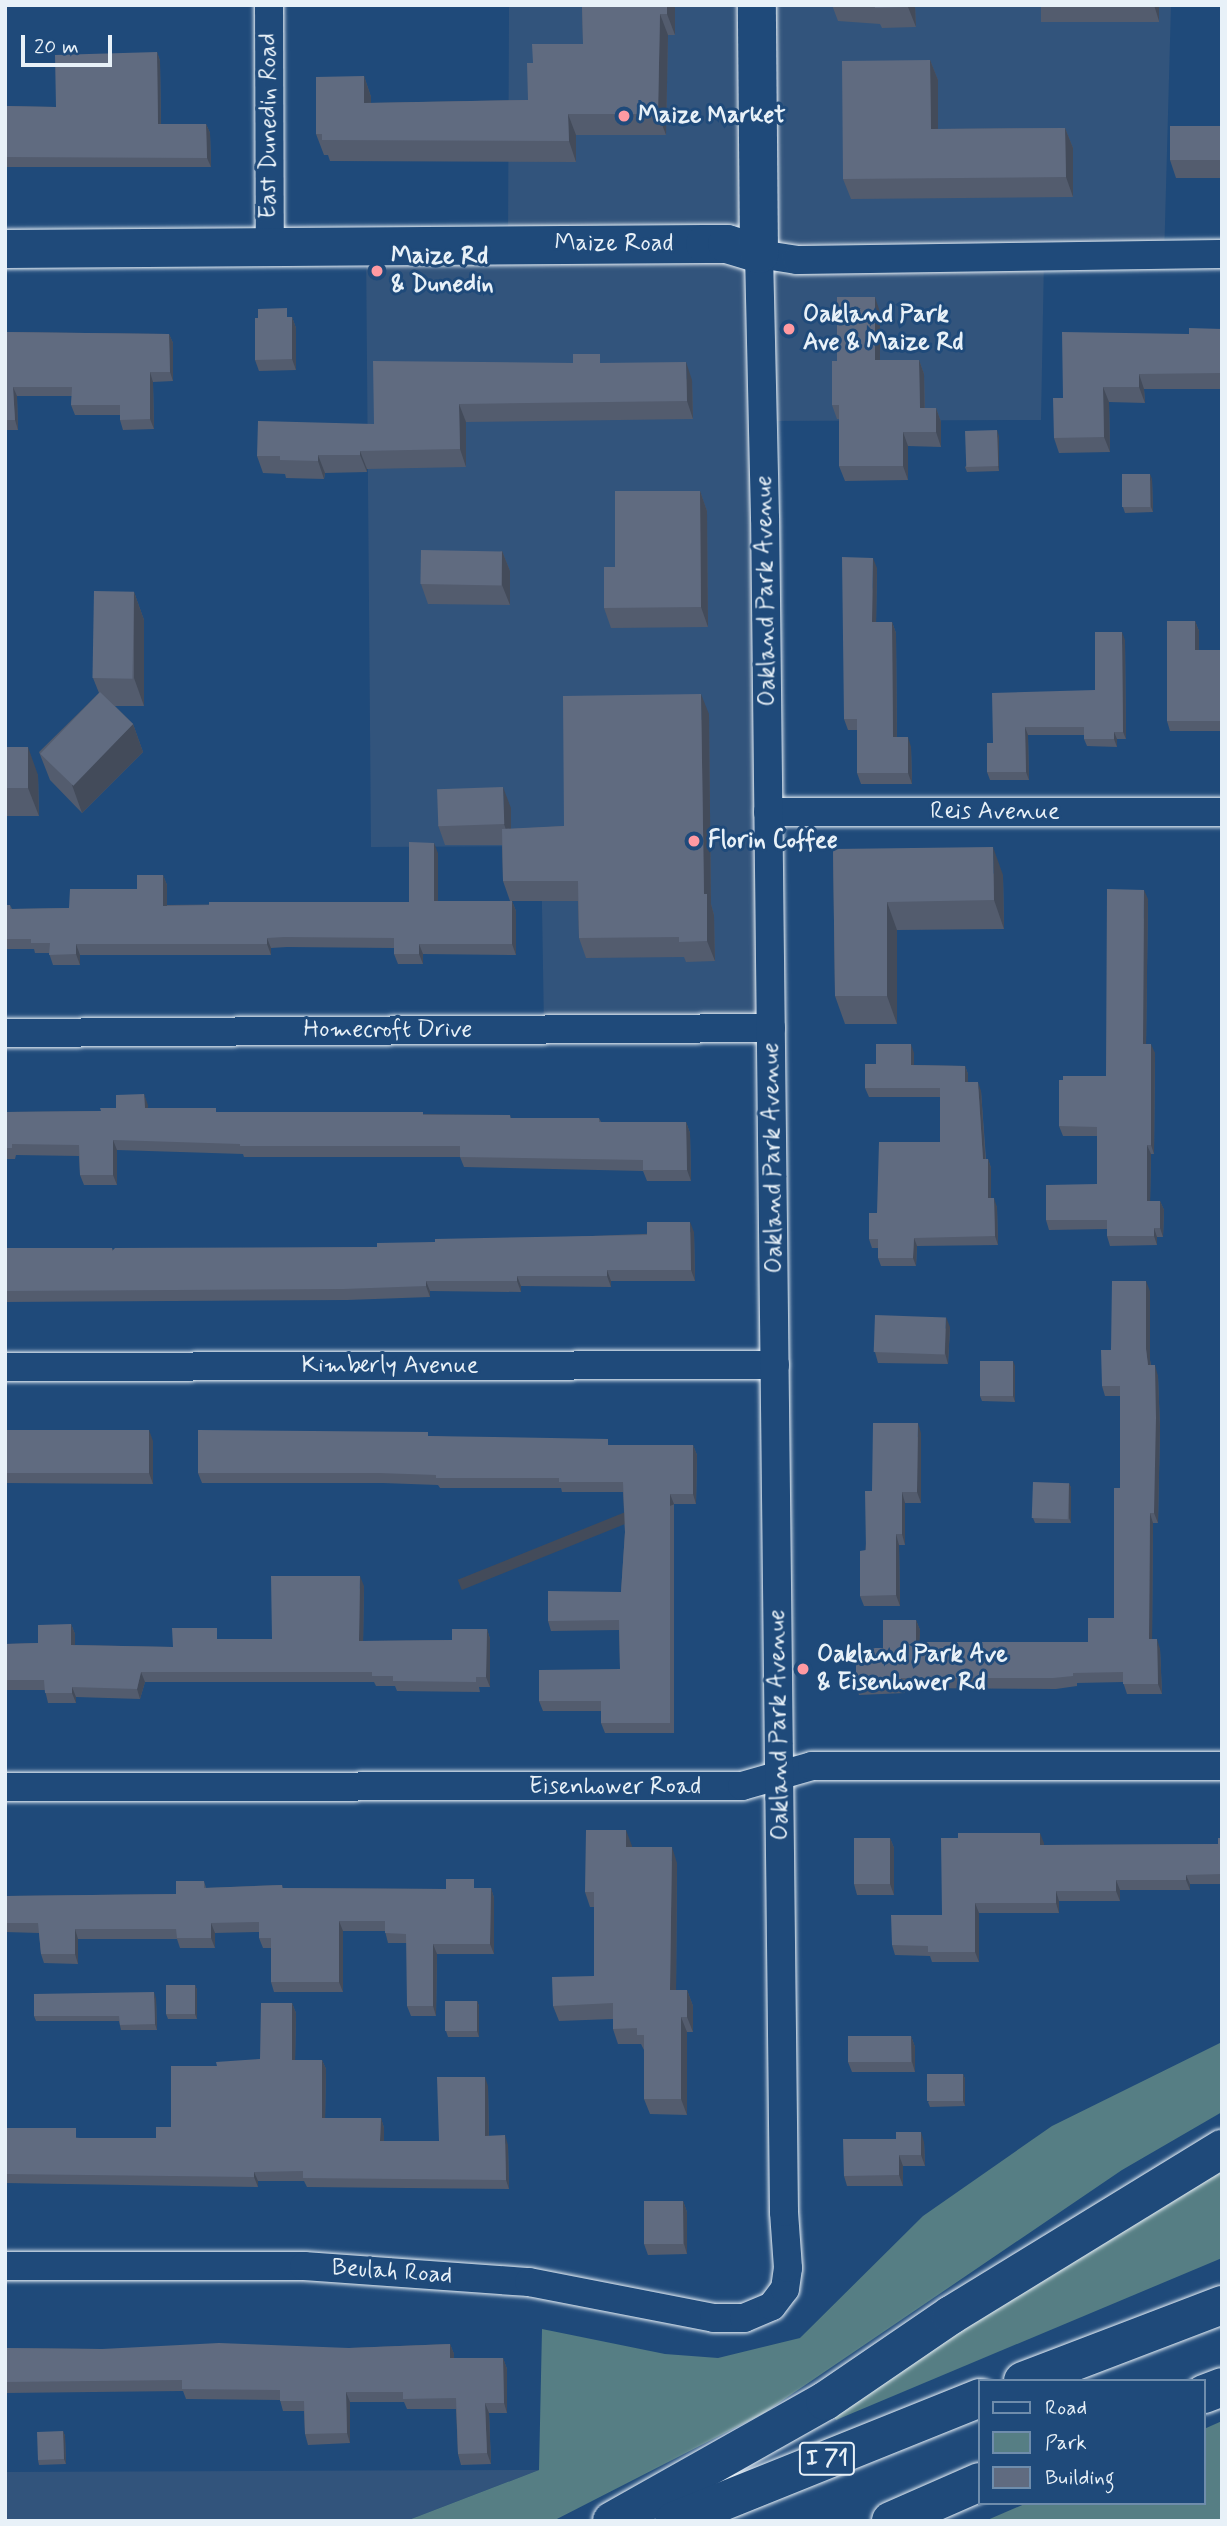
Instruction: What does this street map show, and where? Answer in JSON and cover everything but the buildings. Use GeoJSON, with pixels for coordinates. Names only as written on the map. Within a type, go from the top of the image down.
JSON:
{"type":"FeatureCollection","features":[{"type":"Feature","properties":{"kind":"main road","name":"Oakland Park Avenue"},"geometry":{"type":"LineString","coordinates":[[757,5],[759,254]]}},
{"type":"Feature","properties":{"kind":"main road","name":"Maize Road"},"geometry":{"type":"LineString","coordinates":[[5,249],[727,244],[759,254]]}},
{"type":"Feature","properties":{"kind":"main road"},"geometry":{"type":"LineString","coordinates":[[612,2521],[825,2401],[951,2315],[1222,2149]]}},
{"type":"Feature","properties":{"kind":"main road"},"geometry":{"type":"LineString","coordinates":[[1028,2379],[1222,2305]]}},
{"type":"Feature","properties":{"kind":"main road","name":"I 71"},"geometry":{"type":"LineString","coordinates":[[674,2521],[978,2399]]}},
{"type":"Feature","properties":{"kind":"main road"},"geometry":{"type":"LineString","coordinates":[[891,2521],[978,2483]]}},
{"type":"Feature","properties":{"kind":"street","name":"East Dunedin Road"},"geometry":{"type":"LineString","coordinates":[[269,5],[270,247]]}},
{"type":"Feature","properties":{"kind":"street","name":"Maize Road"},"geometry":{"type":"LineString","coordinates":[[759,254],[797,260],[1222,254]]}},
{"type":"Feature","properties":{"kind":"street","name":"Oakland Park Avenue"},"geometry":{"type":"LineString","coordinates":[[759,254],[788,2268],[785,2289],[772,2306]]}},
{"type":"Feature","properties":{"kind":"street","name":"Reis Avenue"},"geometry":{"type":"LineString","coordinates":[[768,812],[1222,812]]}},
{"type":"Feature","properties":{"kind":"street","name":"Homecroft Drive"},"geometry":{"type":"LineString","coordinates":[[5,1033],[771,1028]]}},
{"type":"Feature","properties":{"kind":"street","name":"Kimberly Avenue"},"geometry":{"type":"LineString","coordinates":[[5,1367],[775,1364]]}},
{"type":"Feature","properties":{"kind":"street","name":"Eisenhower Road"},"geometry":{"type":"LineString","coordinates":[[5,1787],[742,1786],[813,1766],[1222,1766]]}},
{"type":"Feature","properties":{"kind":"street","name":"Beulah Road"},"geometry":{"type":"LineString","coordinates":[[5,2266],[304,2266],[528,2282],[714,2318],[744,2318],[772,2306]]}},
{"type":"Feature","properties":{"kind":"shaded area"},"geometry":{"type":"Polygon","coordinates":[[[509,5],[1171,5],[1164,260],[1044,258],[1041,420],[763,421],[765,1028],[544,1028],[541,846],[371,847],[366,244],[508,244],[509,5]]]}},
{"type":"Feature","properties":{"kind":"shaded area"},"geometry":{"type":"Polygon","coordinates":[[[539,2470],[406,2521],[5,2521],[5,2472],[539,2470]]]}},
{"type":"Feature","properties":{"kind":"green space"},"geometry":{"type":"Polygon","coordinates":[[[1222,2042],[1222,2112],[1122,2170],[764,2413],[553,2521],[406,2521],[539,2470],[542,2329],[665,2354],[718,2358],[800,2338],[923,2216],[1052,2126],[1222,2042]]]}},
{"type":"Feature","properties":{"kind":"green space"},"geometry":{"type":"Polygon","coordinates":[[[1222,2161],[1222,2258],[836,2420],[831,2413],[1222,2161]]]}},
{"type":"Feature","properties":{"kind":"green space"},"geometry":{"type":"Polygon","coordinates":[[[1222,2421],[1222,2521],[985,2521],[1022,2505],[1206,2505],[1206,2428],[1222,2421]]]}},
{"type":"Feature","properties":{"kind":"place","name":"Maize Market"},"geometry":{"type":"Point","coordinates":[624,116]}},
{"type":"Feature","properties":{"kind":"place","name":"Maize Rd & Dunedin"},"geometry":{"type":"Point","coordinates":[377,271]}},
{"type":"Feature","properties":{"kind":"place","name":"Oakland Park Ave & Maize Rd"},"geometry":{"type":"Point","coordinates":[789,329]}},
{"type":"Feature","properties":{"kind":"place","name":"Florin Coffee"},"geometry":{"type":"Point","coordinates":[694,841]}},
{"type":"Feature","properties":{"kind":"place","name":"Oakland Park Ave & Eisenhower Rd"},"geometry":{"type":"Point","coordinates":[803,1669]}}]}
